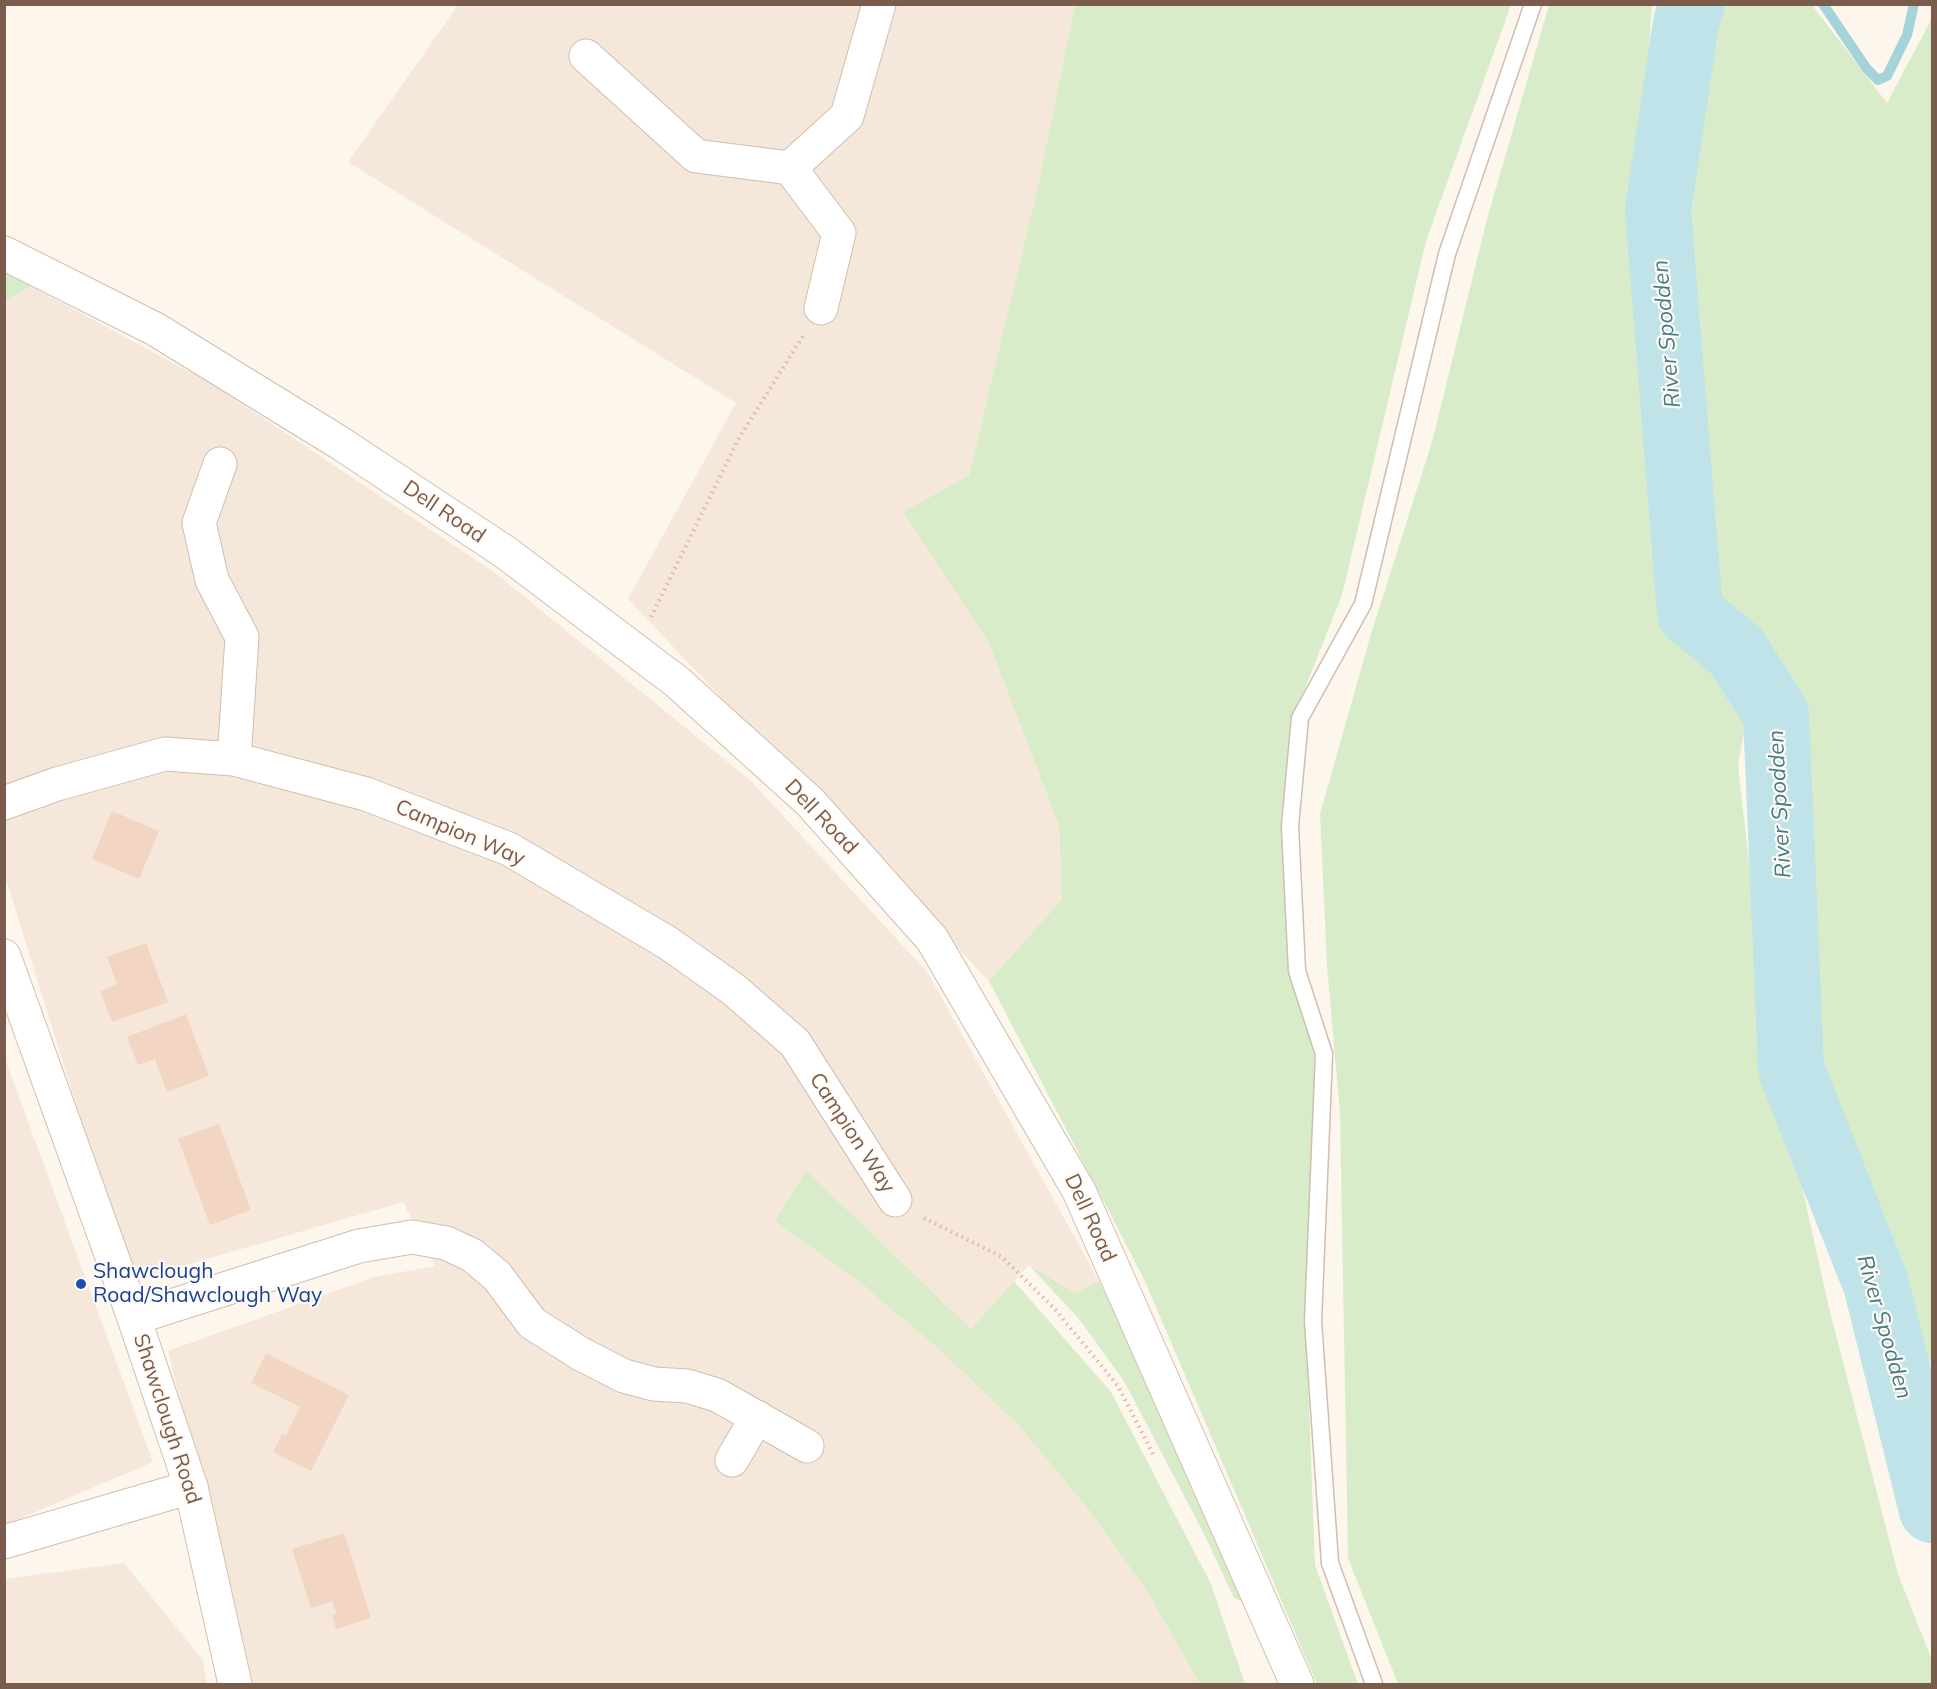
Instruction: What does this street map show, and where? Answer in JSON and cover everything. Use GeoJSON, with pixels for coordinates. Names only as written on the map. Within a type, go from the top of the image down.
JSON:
{"type":"FeatureCollection","features":[{"type":"Feature","properties":{"kind":"street"},"geometry":{"type":"LineString","coordinates":[[790,168],[848,117],[879,4]]}},
{"type":"Feature","properties":{"kind":"street"},"geometry":{"type":"LineString","coordinates":[[586,56],[696,156],[790,168],[839,232],[821,308]]}},
{"type":"Feature","properties":{"kind":"street","name":"Dell Road"},"geometry":{"type":"LineString","coordinates":[[4,253],[155,329],[340,443],[505,552],[675,681],[810,802],[932,939],[1079,1191],[1297,1684]]}},
{"type":"Feature","properties":{"kind":"street"},"geometry":{"type":"LineString","coordinates":[[220,464],[198,523],[212,580],[242,637],[234,759]]}},
{"type":"Feature","properties":{"kind":"street","name":"Campion Way"},"geometry":{"type":"LineString","coordinates":[[4,803],[57,784],[165,754],[234,759],[366,794],[509,849],[668,943],[733,989],[795,1043],[896,1200]]}},
{"type":"Feature","properties":{"kind":"street","name":"Shawclough Road"},"geometry":{"type":"LineString","coordinates":[[4,956],[134,1318],[191,1486],[235,1684]]}},
{"type":"Feature","properties":{"kind":"street"},"geometry":{"type":"LineString","coordinates":[[134,1318],[359,1246],[412,1237],[446,1243],[472,1255],[497,1276],[532,1323],[581,1354],[624,1376],[654,1384],[687,1386],[717,1395],[807,1446]]}},
{"type":"Feature","properties":{"kind":"street"},"geometry":{"type":"LineString","coordinates":[[732,1460],[757,1417]]}},
{"type":"Feature","properties":{"kind":"street"},"geometry":{"type":"LineString","coordinates":[[4,1542],[191,1486]]}},
{"type":"Feature","properties":{"kind":"lane"},"geometry":{"type":"LineString","coordinates":[[1374,1684],[1330,1563],[1313,1321],[1324,1054],[1297,971],[1290,826],[1300,718],[1363,604],[1447,254],[1533,4]]}},
{"type":"Feature","properties":{"kind":"path"},"geometry":{"type":"LineString","coordinates":[[634,650],[739,438],[821,308]]}},
{"type":"Feature","properties":{"kind":"path"},"geometry":{"type":"LineString","coordinates":[[896,1200],[935,1225],[1002,1257],[1054,1308],[1118,1386]]}},
{"type":"Feature","properties":{"kind":"shaded area"},"geometry":{"type":"Polygon","coordinates":[[[458,5],[1075,5],[1038,186],[969,475],[903,512],[988,641],[1059,826],[1062,899],[989,981],[628,599],[736,403],[348,162],[458,5]]]}},
{"type":"Feature","properties":{"kind":"shaded area"},"geometry":{"type":"Polygon","coordinates":[[[31,286],[212,384],[494,572],[751,781],[928,973],[1099,1281],[1075,1293],[1029,1265],[971,1329],[806,1170],[775,1221],[862,1284],[942,1352],[1019,1426],[1088,1509],[1147,1591],[1200,1684],[247,1684],[168,1351],[374,1277],[435,1266],[403,1202],[131,1281],[5,876],[4,301],[31,286]]]}},
{"type":"Feature","properties":{"kind":"shaded area"},"geometry":{"type":"Polygon","coordinates":[[[4,1056],[153,1462],[5,1525],[4,1525],[4,1056]]]}},
{"type":"Feature","properties":{"kind":"shaded area"},"geometry":{"type":"Polygon","coordinates":[[[124,1563],[203,1660],[207,1684],[5,1684],[5,1579],[124,1563]]]}},
{"type":"Feature","properties":{"kind":"green space"},"geometry":{"type":"Polygon","coordinates":[[[1075,5],[1511,5],[1426,241],[1342,595],[1300,701],[1282,839],[1291,952],[1316,1065],[1306,1326],[1315,1565],[1358,1684],[1317,1684],[1144,1279],[989,981],[1062,899],[1059,826],[988,641],[903,512],[969,475],[1038,186],[1075,5]]]}},
{"type":"Feature","properties":{"kind":"green space"},"geometry":{"type":"Polygon","coordinates":[[[1549,5],[1652,5],[1638,210],[1671,639],[1749,705],[1738,765],[1768,1032],[1828,1304],[1898,1574],[1932,1660],[1932,1684],[1398,1684],[1348,1558],[1340,1113],[1327,966],[1320,814],[1371,634],[1432,442],[1487,219],[1549,5]]]}},
{"type":"Feature","properties":{"kind":"green space"},"geometry":{"type":"Polygon","coordinates":[[[1721,5],[1812,5],[1887,103],[1932,18],[1932,1367],[1807,1057],[1794,710],[1711,597],[1685,181],[1721,5]]]}},
{"type":"Feature","properties":{"kind":"green space"},"geometry":{"type":"Polygon","coordinates":[[[5,272],[31,286],[5,301],[5,272]]]}},
{"type":"Feature","properties":{"kind":"green space"},"geometry":{"type":"Polygon","coordinates":[[[806,1170],[971,1329],[1014,1281],[1111,1392],[1211,1584],[1245,1684],[1200,1684],[1147,1591],[1088,1509],[1019,1426],[942,1352],[862,1284],[775,1221],[806,1170]]]}},
{"type":"Feature","properties":{"kind":"green space"},"geometry":{"type":"Polygon","coordinates":[[[1029,1265],[1075,1293],[1099,1281],[1148,1381],[1245,1603],[1234,1598],[1204,1534],[1124,1381],[1079,1319],[1029,1265]]]}},
{"type":"Feature","properties":{"kind":"building"},"geometry":{"type":"Polygon","coordinates":[[[112,811],[159,831],[139,879],[92,859],[112,811]]]}},
{"type":"Feature","properties":{"kind":"building"},"geometry":{"type":"Polygon","coordinates":[[[146,943],[168,1002],[112,1022],[100,991],[117,984],[107,957],[146,943]]]}},
{"type":"Feature","properties":{"kind":"building"},"geometry":{"type":"Polygon","coordinates":[[[186,1014],[209,1076],[167,1092],[155,1059],[138,1065],[127,1037],[186,1014]]]}},
{"type":"Feature","properties":{"kind":"building"},"geometry":{"type":"Polygon","coordinates":[[[219,1124],[251,1210],[210,1225],[178,1139],[219,1124]]]}},
{"type":"Feature","properties":{"kind":"building"},"geometry":{"type":"Polygon","coordinates":[[[266,1353],[349,1395],[311,1471],[273,1452],[282,1434],[286,1436],[300,1407],[251,1383],[266,1353]]]}},
{"type":"Feature","properties":{"kind":"building"},"geometry":{"type":"Polygon","coordinates":[[[344,1533],[371,1618],[336,1629],[332,1615],[337,1614],[332,1601],[311,1608],[292,1549],[344,1533]]]}},
{"type":"Feature","properties":{"kind":"waterway","name":"River Spodden"},"geometry":{"type":"LineString","coordinates":[[1692,4],[1686,23],[1658,210],[1690,613],[1737,652],[1776,714],[1791,1069],[1876,1284],[1932,1510]]}},
{"type":"Feature","properties":{"kind":"waterway"},"geometry":{"type":"LineString","coordinates":[[1823,4],[1867,69],[1878,80],[1887,76],[1907,35],[1914,4]]}},
{"type":"Feature","properties":{"kind":"place","name":"Shawclough Road/Shawclough Way"},"geometry":{"type":"Point","coordinates":[81,1284]}}]}
